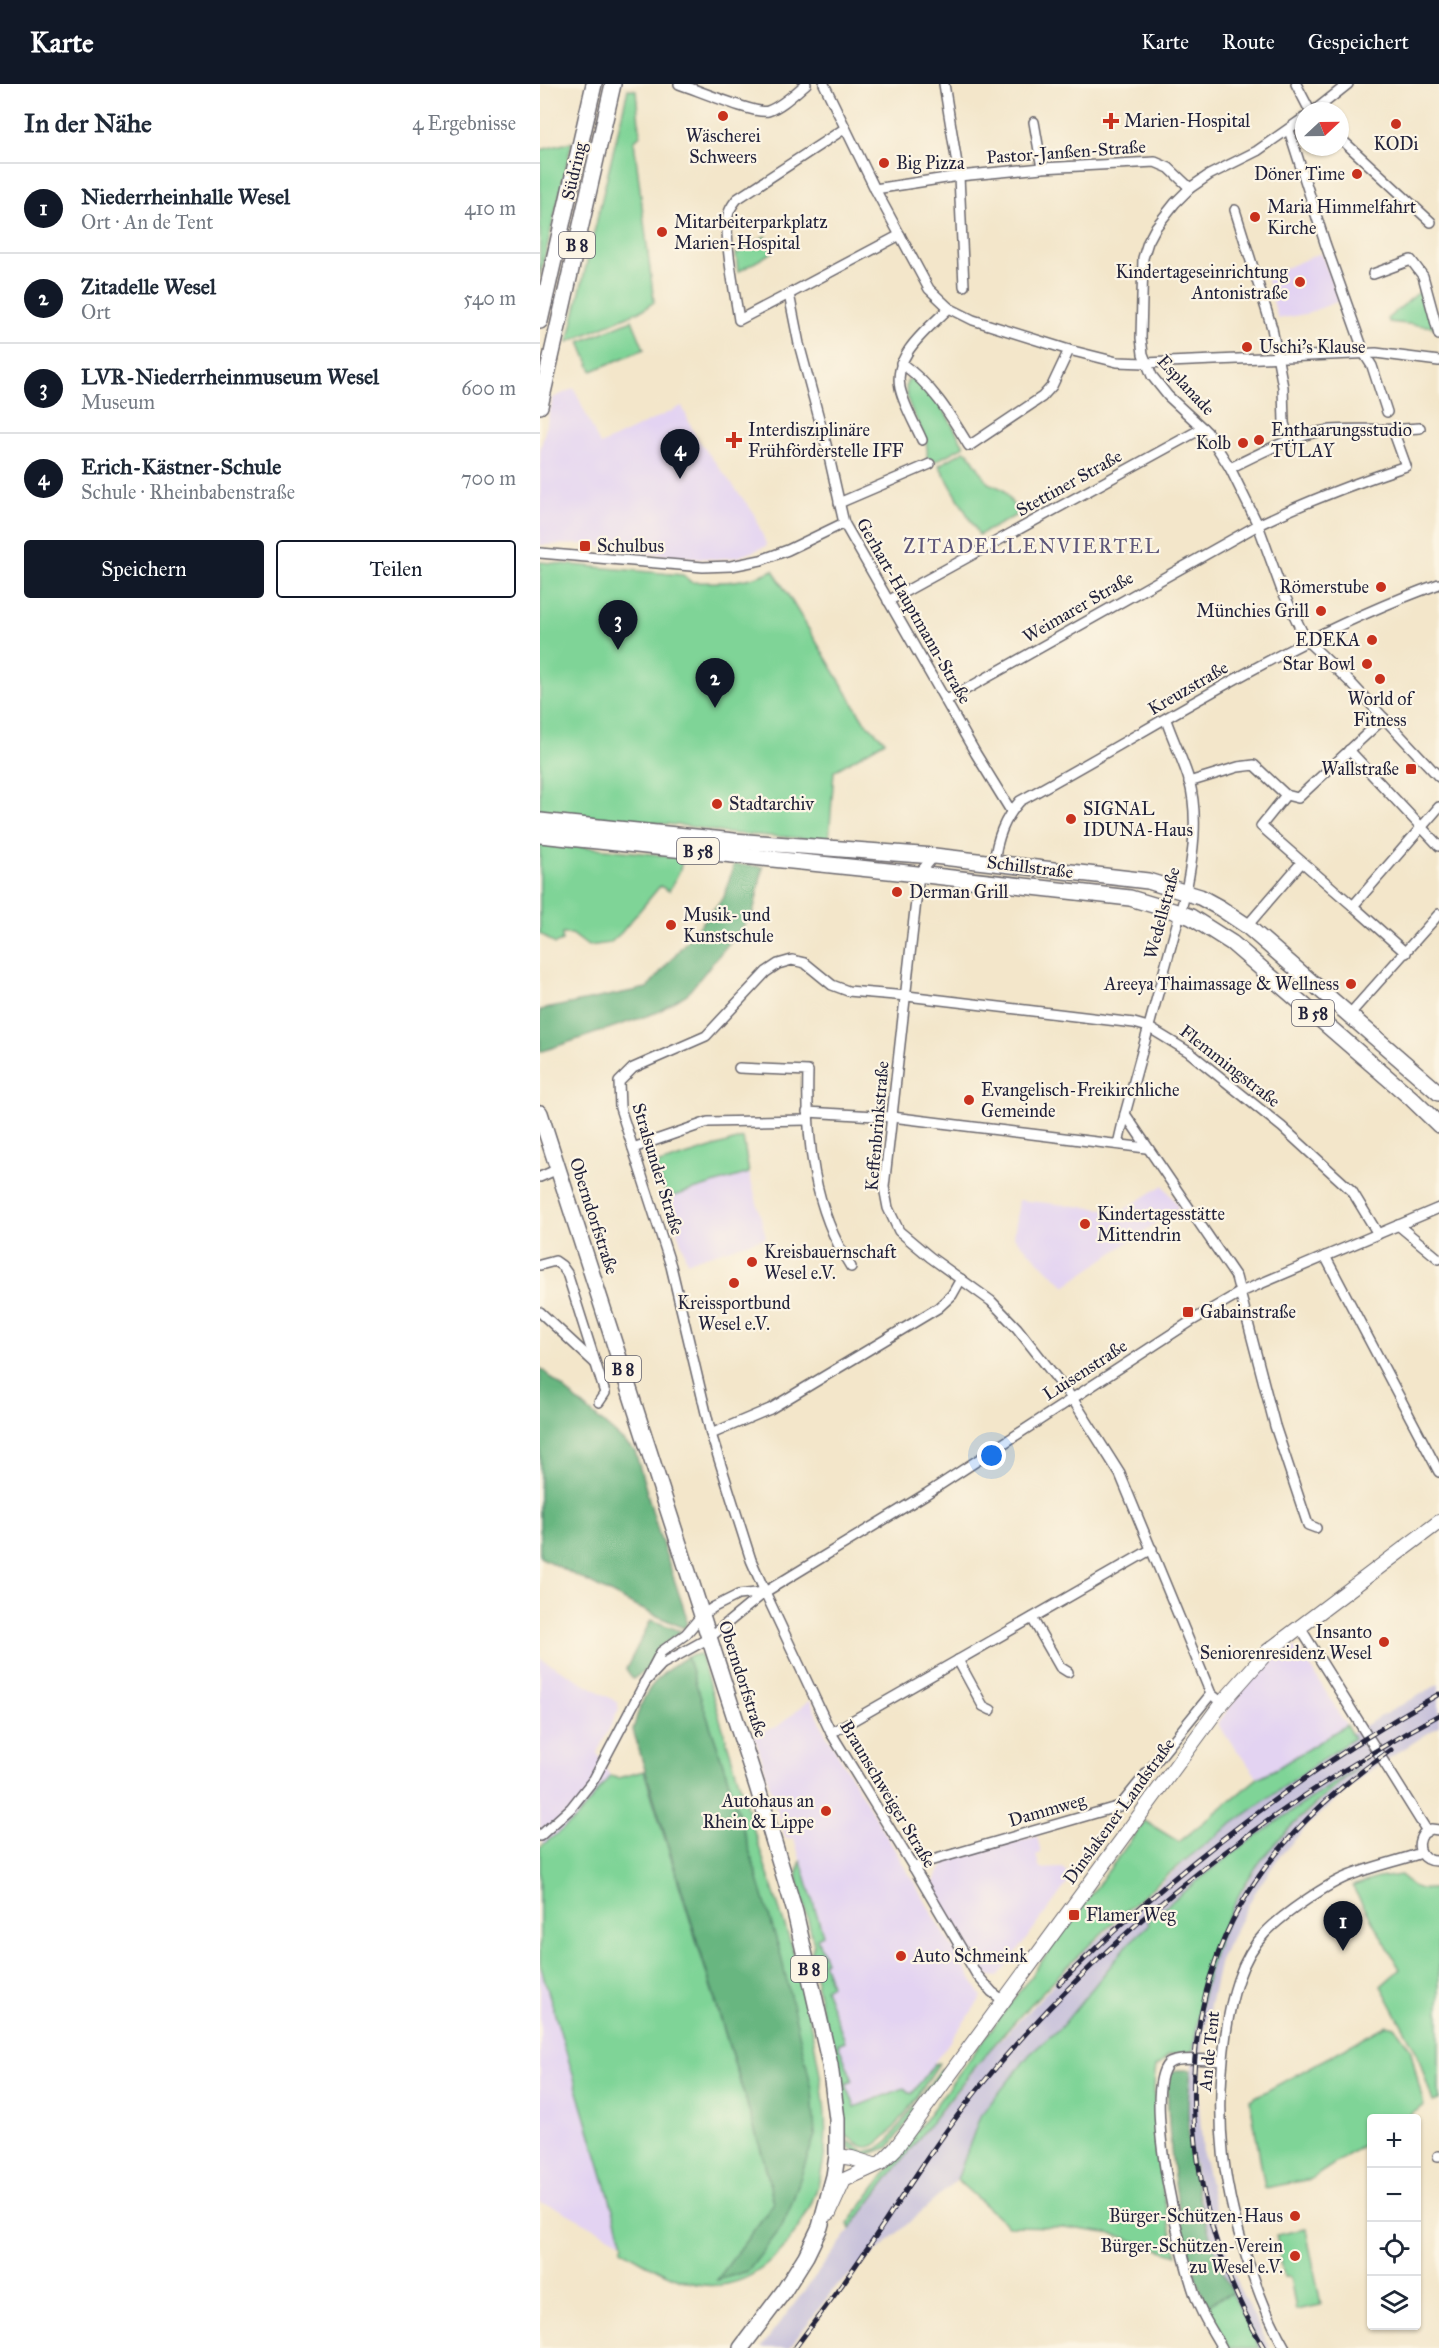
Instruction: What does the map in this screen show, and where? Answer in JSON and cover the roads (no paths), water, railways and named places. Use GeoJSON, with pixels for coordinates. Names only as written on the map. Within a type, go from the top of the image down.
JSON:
{"type":"FeatureCollection","features":[{"type":"Feature","properties":{"kind":"main road","name":"Südring"},"geometry":{"type":"LineString","coordinates":[[540,406],[613,84]]}},
{"type":"Feature","properties":{"kind":"main road","name":"Südring"},"geometry":{"type":"LineString","coordinates":[[540,321],[589,88]]}},
{"type":"Feature","properties":{"kind":"main road","name":"Schillstraße"},"geometry":{"type":"LineString","coordinates":[[540,821],[920,874],[1130,898],[1180,913],[1191,917],[1232,943],[1439,1125]]}},
{"type":"Feature","properties":{"kind":"main road","name":"Schillstraße"},"geometry":{"type":"LineString","coordinates":[[540,835],[934,856],[1148,881],[1186,891],[1220,908],[1247,926],[1439,1093]]}},
{"type":"Feature","properties":{"kind":"main road"},"geometry":{"type":"LineString","coordinates":[[992,883],[994,863]]}},
{"type":"Feature","properties":{"kind":"main road","name":"Oberndorfstraße"},"geometry":{"type":"LineString","coordinates":[[541,1117],[702,1615],[703,1640],[757,1786],[795,1912],[808,1965],[836,2100],[837,2156],[820,2227],[806,2256]]}},
{"type":"Feature","properties":{"kind":"main road","name":"Dinslakener Landstraße"},"geometry":{"type":"LineString","coordinates":[[741,2348],[806,2256],[844,2180],[886,2159],[895,2149],[1222,1703],[1268,1651],[1439,1522]]}},
{"type":"Feature","properties":{"kind":"main road"},"geometry":{"type":"LineString","coordinates":[[837,2156],[874,2164]]}},
{"type":"Feature","properties":{"kind":"street"},"geometry":{"type":"LineString","coordinates":[[679,84],[752,110],[766,112],[783,103],[806,84]]}},
{"type":"Feature","properties":{"kind":"street","name":"Esplanade"},"geometry":{"type":"LineString","coordinates":[[824,84],[844,129],[929,289],[949,308],[973,320],[1069,350],[1117,362],[1145,363],[1168,396],[1203,428],[1216,444],[1230,468],[1258,525],[1280,586],[1306,640],[1439,777]]}},
{"type":"Feature","properties":{"kind":"street"},"geometry":{"type":"LineString","coordinates":[[945,84],[958,176],[964,286]]}},
{"type":"Feature","properties":{"kind":"street"},"geometry":{"type":"LineString","coordinates":[[1296,84],[1307,102]]}},
{"type":"Feature","properties":{"kind":"street"},"geometry":{"type":"LineString","coordinates":[[1324,102],[1348,84]]}},
{"type":"Feature","properties":{"kind":"street"},"geometry":{"type":"LineString","coordinates":[[1035,122],[1042,168]]}},
{"type":"Feature","properties":{"kind":"street"},"geometry":{"type":"LineString","coordinates":[[1295,125],[1257,151],[1209,175],[1190,188],[1174,203],[1156,227],[1143,258],[1141,338],[1145,363],[1376,353],[1439,361]]}},
{"type":"Feature","properties":{"kind":"street"},"geometry":{"type":"LineString","coordinates":[[844,129],[736,199],[730,207],[728,217],[730,253],[739,320],[900,235]]}},
{"type":"Feature","properties":{"kind":"street"},"geometry":{"type":"LineString","coordinates":[[1288,130],[1325,243],[1387,412]]}},
{"type":"Feature","properties":{"kind":"street"},"geometry":{"type":"LineString","coordinates":[[1349,146],[1431,222]]}},
{"type":"Feature","properties":{"kind":"street","name":"Pastor-Janßen-Straße"},"geometry":{"type":"LineString","coordinates":[[875,189],[958,176],[1042,168],[1155,162],[1166,166],[1190,188]]}},
{"type":"Feature","properties":{"kind":"street"},"geometry":{"type":"LineString","coordinates":[[1235,210],[1272,328],[1283,387],[1284,423],[1289,441]]}},
{"type":"Feature","properties":{"kind":"street"},"geometry":{"type":"LineString","coordinates":[[1373,274],[1411,260],[1423,276],[1439,335]]}},
{"type":"Feature","properties":{"kind":"street","name":"Gerhart-Hauptmann-Straße"},"geometry":{"type":"LineString","coordinates":[[789,294],[799,344],[844,523],[1011,811]]}},
{"type":"Feature","properties":{"kind":"street"},"geometry":{"type":"LineString","coordinates":[[922,440],[900,390],[901,363],[910,347],[949,308]]}},
{"type":"Feature","properties":{"kind":"street"},"geometry":{"type":"LineString","coordinates":[[901,363],[928,385],[969,446],[1042,397],[1052,386],[1069,350]]}},
{"type":"Feature","properties":{"kind":"street","name":"Stettiner Straße"},"geometry":{"type":"LineString","coordinates":[[888,601],[1203,428]]}},
{"type":"Feature","properties":{"kind":"street"},"geometry":{"type":"LineString","coordinates":[[1230,468],[1289,441],[1329,430],[1420,428]]}},
{"type":"Feature","properties":{"kind":"street","name":"Weimarer Straße"},"geometry":{"type":"LineString","coordinates":[[946,700],[1258,525],[1338,489],[1406,466],[1393,430]]}},
{"type":"Feature","properties":{"kind":"street"},"geometry":{"type":"LineString","coordinates":[[839,503],[930,464]]}},
{"type":"Feature","properties":{"kind":"street"},"geometry":{"type":"LineString","coordinates":[[540,553],[703,567],[731,566],[761,560],[788,550],[844,523]]}},
{"type":"Feature","properties":{"kind":"street","name":"Kreuzstraße"},"geometry":{"type":"LineString","coordinates":[[994,863],[997,840],[1011,811],[1020,801],[1306,640],[1357,616],[1439,584]]}},
{"type":"Feature","properties":{"kind":"street"},"geometry":{"type":"LineString","coordinates":[[1189,782],[1238,767],[1254,765],[1286,795],[1298,798],[1383,718]]}},
{"type":"Feature","properties":{"kind":"street","name":"Wedellstraße"},"geometry":{"type":"LineString","coordinates":[[1118,1144],[1192,861],[1194,828],[1189,782],[1166,720]]}},
{"type":"Feature","properties":{"kind":"street"},"geometry":{"type":"LineString","coordinates":[[1349,750],[1439,846]]}},
{"type":"Feature","properties":{"kind":"street"},"geometry":{"type":"LineString","coordinates":[[1286,795],[1261,826],[1406,952]]}},
{"type":"Feature","properties":{"kind":"street"},"geometry":{"type":"LineString","coordinates":[[1353,906],[1420,826],[1439,807]]}},
{"type":"Feature","properties":{"kind":"street"},"geometry":{"type":"LineString","coordinates":[[920,874],[934,856]]}},
{"type":"Feature","properties":{"kind":"street"},"geometry":{"type":"LineString","coordinates":[[1247,926],[1302,862]]}},
{"type":"Feature","properties":{"kind":"street","name":"Keffenbrinkstraße"},"geometry":{"type":"LineString","coordinates":[[920,874],[885,1187],[888,1208],[899,1231],[922,1251],[991,1301],[1017,1328],[1072,1398]]}},
{"type":"Feature","properties":{"kind":"street"},"geometry":{"type":"LineString","coordinates":[[1348,1016],[1439,914]]}},
{"type":"Feature","properties":{"kind":"street","name":"Stralsunder Straße"},"geometry":{"type":"LineString","coordinates":[[765,1592],[751,1560],[711,1434],[671,1266],[620,1108],[619,1082],[633,1068],[706,1036],[766,972],[778,964],[792,960],[806,963],[832,985],[848,991],[907,996]]}},
{"type":"Feature","properties":{"kind":"street","name":"Flemmingstraße"},"geometry":{"type":"LineString","coordinates":[[907,996],[1134,1023],[1148,1028],[1189,1052],[1282,1127],[1352,1191],[1378,1234]]}},
{"type":"Feature","properties":{"kind":"street"},"geometry":{"type":"LineString","coordinates":[[739,1068],[808,1071],[807,1116],[812,1166],[823,1208],[840,1250],[851,1267]]}},
{"type":"Feature","properties":{"kind":"street"},"geometry":{"type":"LineString","coordinates":[[1125,1114],[1146,1148],[1236,1276],[1275,1426],[1308,1525],[1316,1528]]}},
{"type":"Feature","properties":{"kind":"street"},"geometry":{"type":"LineString","coordinates":[[633,1148],[708,1122],[807,1116],[892,1117],[1146,1148]]}},
{"type":"Feature","properties":{"kind":"street"},"geometry":{"type":"LineString","coordinates":[[540,1177],[558,1169]]}},
{"type":"Feature","properties":{"kind":"street","name":"Luisenstraße"},"geometry":{"type":"LineString","coordinates":[[644,1683],[662,1664],[703,1640],[765,1592],[926,1494],[1072,1398],[1241,1292],[1439,1208]]}},
{"type":"Feature","properties":{"kind":"street"},"geometry":{"type":"LineString","coordinates":[[1398,1225],[1439,1259]]}},
{"type":"Feature","properties":{"kind":"street"},"geometry":{"type":"LineString","coordinates":[[1324,1256],[1439,1472]]}},
{"type":"Feature","properties":{"kind":"street"},"geometry":{"type":"LineString","coordinates":[[540,1265],[555,1261],[567,1273],[605,1393],[599,1402]]}},
{"type":"Feature","properties":{"kind":"street"},"geometry":{"type":"LineString","coordinates":[[711,1434],[770,1409],[938,1308],[952,1295],[961,1279]]}},
{"type":"Feature","properties":{"kind":"street"},"geometry":{"type":"LineString","coordinates":[[540,1312],[597,1364]]}},
{"type":"Feature","properties":{"kind":"street"},"geometry":{"type":"LineString","coordinates":[[1072,1398],[1120,1474],[1211,1694],[1222,1703]]}},
{"type":"Feature","properties":{"kind":"street"},"geometry":{"type":"LineString","coordinates":[[831,1733],[1152,1549]]}},
{"type":"Feature","properties":{"kind":"street","name":"Luisenstraße"},"geometry":{"type":"LineString","coordinates":[[540,1836],[571,1809],[594,1779],[661,1652],[686,1634],[702,1615],[738,1595],[765,1592]]}},
{"type":"Feature","properties":{"kind":"street","name":"Braunschweiger Straße"},"geometry":{"type":"LineString","coordinates":[[765,1592],[831,1733],[977,1975],[992,1992],[1004,2001]]}},
{"type":"Feature","properties":{"kind":"street"},"geometry":{"type":"LineString","coordinates":[[1032,1617],[1060,1667],[1068,1672]]}},
{"type":"Feature","properties":{"kind":"street"},"geometry":{"type":"LineString","coordinates":[[1299,1626],[1427,1831]]}},
{"type":"Feature","properties":{"kind":"street"},"geometry":{"type":"LineString","coordinates":[[958,1660],[983,1706],[991,1710]]}},
{"type":"Feature","properties":{"kind":"street","name":"Dammweg"},"geometry":{"type":"LineString","coordinates":[[914,1868],[926,1862],[1120,1806],[1211,1694]]}},
{"type":"Feature","properties":{"kind":"street"},"geometry":{"type":"LineString","coordinates":[[1439,1830],[1427,1831],[1419,1842],[1420,1853],[1427,1859],[1439,1861]]}},
{"type":"Feature","properties":{"kind":"street","name":"An de Tent"},"geometry":{"type":"LineString","coordinates":[[1285,2348],[1274,2329],[1259,2293],[1241,2243],[1228,2196],[1221,2141],[1222,2061],[1229,2010],[1238,1978],[1252,1950],[1265,1933],[1282,1918],[1344,1877],[1420,1853]]}},
{"type":"Feature","properties":{"kind":"street"},"geometry":{"type":"LineString","coordinates":[[1222,2061],[1172,2061],[1160,2078],[1160,2108],[1165,2166],[1174,2219],[1199,2307],[1222,2348]]}},
{"type":"Feature","properties":{"kind":"railway"},"geometry":{"type":"LineString","coordinates":[[1059,1984],[1146,1902],[1239,1826],[1337,1757],[1439,1694]]}},
{"type":"Feature","properties":{"kind":"railway"},"geometry":{"type":"LineString","coordinates":[[795,2348],[861,2258],[960,2112],[1027,2032],[1079,1979],[1133,1928],[1249,1834],[1374,1752],[1439,1715]]}},
{"type":"Feature","properties":{"kind":"railway"},"geometry":{"type":"LineString","coordinates":[[1264,2348],[1236,2294],[1215,2236],[1201,2176],[1194,2115],[1195,2054],[1206,1994],[1225,1936],[1255,1882],[1269,1863],[1300,1826],[1317,1810],[1353,1778],[1391,1750]]}},
{"type":"Feature","properties":{"kind":"place","name":"Wäscherei Schweers"},"geometry":{"type":"Point","coordinates":[723,116]}},
{"type":"Feature","properties":{"kind":"place","name":"Marien-Hospital"},"geometry":{"type":"Point","coordinates":[1111,121]}},
{"type":"Feature","properties":{"kind":"place","name":"KODi"},"geometry":{"type":"Point","coordinates":[1396,124]}},
{"type":"Feature","properties":{"kind":"place","name":"Big Pizza"},"geometry":{"type":"Point","coordinates":[884,163]}},
{"type":"Feature","properties":{"kind":"place","name":"Döner Time"},"geometry":{"type":"Point","coordinates":[1357,174]}},
{"type":"Feature","properties":{"kind":"place","name":"Maria Himmelfahrt Kirche"},"geometry":{"type":"Point","coordinates":[1255,217]}},
{"type":"Feature","properties":{"kind":"place","name":"Mitarbeiterparkplatz Marien-Hospital"},"geometry":{"type":"Point","coordinates":[662,232]}},
{"type":"Feature","properties":{"kind":"place","name":"Kindertageseinrichtung Antonistraße"},"geometry":{"type":"Point","coordinates":[1300,282]}},
{"type":"Feature","properties":{"kind":"place","name":"Uschi's Klause"},"geometry":{"type":"Point","coordinates":[1247,347]}},
{"type":"Feature","properties":{"kind":"place","name":"Interdisziplinäre Frühförderstelle IFF"},"geometry":{"type":"Point","coordinates":[734,440]}},
{"type":"Feature","properties":{"kind":"place","name":"Enthaarungsstudio TÜLAY"},"geometry":{"type":"Point","coordinates":[1259,440]}},
{"type":"Feature","properties":{"kind":"place","name":"Kolb"},"geometry":{"type":"Point","coordinates":[1243,443]}},
{"type":"Feature","properties":{"kind":"place","name":"Erich-Kästner-Schule"},"geometry":{"type":"Point","coordinates":[680,479]}},
{"type":"Feature","properties":{"kind":"place","name":"Schulbus"},"geometry":{"type":"Point","coordinates":[585,546]}},
{"type":"Feature","properties":{"kind":"place","name":"Römerstube"},"geometry":{"type":"Point","coordinates":[1381,587]}},
{"type":"Feature","properties":{"kind":"place","name":"Münchies Grill"},"geometry":{"type":"Point","coordinates":[1321,611]}},
{"type":"Feature","properties":{"kind":"place","name":"EDEKA"},"geometry":{"type":"Point","coordinates":[1372,640]}},
{"type":"Feature","properties":{"kind":"place","name":"LVR-Niederrheinmuseum Wesel"},"geometry":{"type":"Point","coordinates":[618,650]}},
{"type":"Feature","properties":{"kind":"place","name":"Star Bowl"},"geometry":{"type":"Point","coordinates":[1367,664]}},
{"type":"Feature","properties":{"kind":"place","name":"World of Fitness"},"geometry":{"type":"Point","coordinates":[1380,679]}},
{"type":"Feature","properties":{"kind":"place","name":"Zitadelle Wesel"},"geometry":{"type":"Point","coordinates":[715,708]}},
{"type":"Feature","properties":{"kind":"place","name":"Wallstraße"},"geometry":{"type":"Point","coordinates":[1411,769]}},
{"type":"Feature","properties":{"kind":"place","name":"Stadtarchiv"},"geometry":{"type":"Point","coordinates":[717,804]}},
{"type":"Feature","properties":{"kind":"place","name":"SIGNAL IDUNA-Haus"},"geometry":{"type":"Point","coordinates":[1071,819]}},
{"type":"Feature","properties":{"kind":"place","name":"Derman Grill"},"geometry":{"type":"Point","coordinates":[897,892]}},
{"type":"Feature","properties":{"kind":"place","name":"Musik- und Kunstschule"},"geometry":{"type":"Point","coordinates":[671,925]}},
{"type":"Feature","properties":{"kind":"place","name":"Areeya Thaimassage & Wellness"},"geometry":{"type":"Point","coordinates":[1351,984]}},
{"type":"Feature","properties":{"kind":"place","name":"Evangelisch-Freikirchliche Gemeinde"},"geometry":{"type":"Point","coordinates":[969,1100]}},
{"type":"Feature","properties":{"kind":"place","name":"Kindertagesstätte Mittendrin"},"geometry":{"type":"Point","coordinates":[1085,1224]}},
{"type":"Feature","properties":{"kind":"place","name":"Kreisbauernschaft Wesel e.V."},"geometry":{"type":"Point","coordinates":[752,1262]}},
{"type":"Feature","properties":{"kind":"place","name":"Kreissportbund Wesel e.V."},"geometry":{"type":"Point","coordinates":[734,1283]}},
{"type":"Feature","properties":{"kind":"place","name":"Gabainstraße"},"geometry":{"type":"Point","coordinates":[1188,1312]}},
{"type":"Feature","properties":{"kind":"place","name":"Insanto Seniorenresidenz Wesel"},"geometry":{"type":"Point","coordinates":[1384,1642]}},
{"type":"Feature","properties":{"kind":"place","name":"Autohaus an Rhein & Lippe"},"geometry":{"type":"Point","coordinates":[826,1811]}},
{"type":"Feature","properties":{"kind":"place","name":"Flamer Weg"},"geometry":{"type":"Point","coordinates":[1074,1915]}},
{"type":"Feature","properties":{"kind":"place","name":"Niederrheinhalle Wesel"},"geometry":{"type":"Point","coordinates":[1343,1951]}},
{"type":"Feature","properties":{"kind":"place","name":"Auto Schmeink"},"geometry":{"type":"Point","coordinates":[901,1956]}},
{"type":"Feature","properties":{"kind":"place","name":"Bürger-Schützen-Haus"},"geometry":{"type":"Point","coordinates":[1295,2216]}},
{"type":"Feature","properties":{"kind":"place","name":"Bürger-Schützen-Verein zu Wesel e.V."},"geometry":{"type":"Point","coordinates":[1295,2256]}},
{"type":"Feature","properties":{"kind":"district","name":"ZITADELLENVIERTEL"},"geometry":{"type":"Point","coordinates":[1032,546]}}]}
